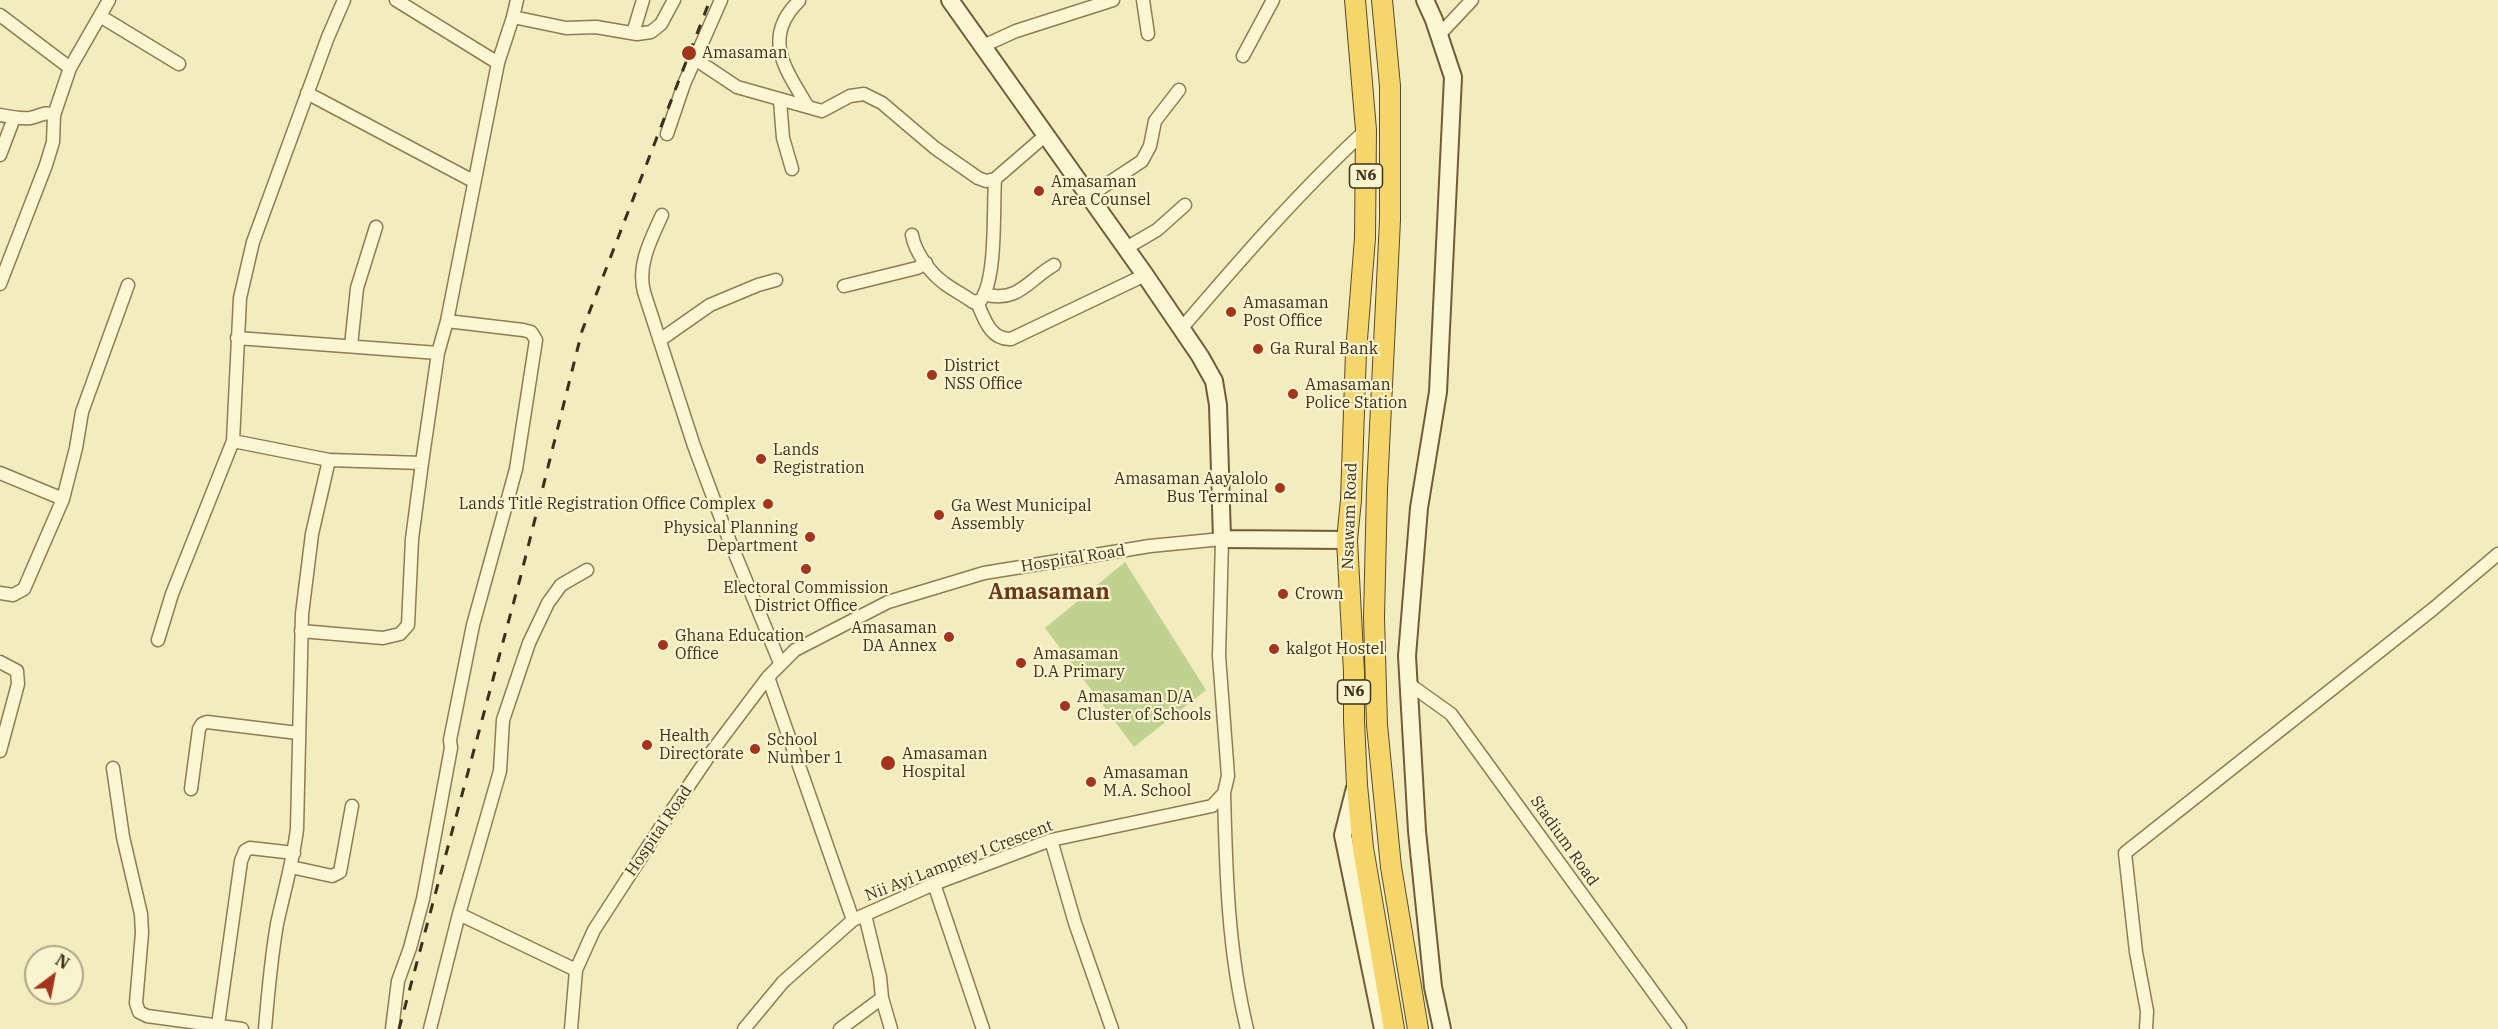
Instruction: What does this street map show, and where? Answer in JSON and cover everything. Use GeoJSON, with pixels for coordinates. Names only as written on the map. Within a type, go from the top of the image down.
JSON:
{"type":"FeatureCollection","features":[{"type":"Feature","properties":{"kind":"highway","name":"Nsawam Road"},"geometry":{"type":"LineString","coordinates":[[1355,0],[1366,130],[1365,238],[1356,352],[1351,500],[1347,540],[1356,785],[1363,848],[1394,1029]]}},
{"type":"Feature","properties":{"kind":"highway","name":"Nsawam Road"},"geometry":{"type":"LineString","coordinates":[[1382,0],[1390,86],[1390,220],[1377,489],[1374,617],[1377,726],[1391,867],[1418,1029]]}},
{"type":"Feature","properties":{"kind":"main road"},"geometry":{"type":"LineString","coordinates":[[950,0],[1145,275],[1200,356],[1214,381],[1218,405],[1222,539]]}},
{"type":"Feature","properties":{"kind":"main road"},"geometry":{"type":"LineString","coordinates":[[1425,0],[1453,77],[1438,392],[1419,508],[1407,656],[1417,831],[1433,987],[1442,1029]]}},
{"type":"Feature","properties":{"kind":"main road","name":"Hospital Road"},"geometry":{"type":"LineString","coordinates":[[1222,539],[1347,540]]}},
{"type":"Feature","properties":{"kind":"main road"},"geometry":{"type":"LineString","coordinates":[[1356,785],[1343,835],[1383,1029]]}},
{"type":"Feature","properties":{"kind":"street"},"geometry":{"type":"LineString","coordinates":[[0,284],[46,165],[53,142],[54,115],[70,68],[109,0]]}},
{"type":"Feature","properties":{"kind":"street"},"geometry":{"type":"LineString","coordinates":[[158,640],[172,594],[233,441],[240,298],[253,242],[307,93],[344,0]]}},
{"type":"Feature","properties":{"kind":"street"},"geometry":{"type":"LineString","coordinates":[[396,0],[498,63]]}},
{"type":"Feature","properties":{"kind":"street"},"geometry":{"type":"LineString","coordinates":[[301,631],[383,638],[400,634],[408,625],[412,539],[438,353],[447,321],[498,63],[517,0]]}},
{"type":"Feature","properties":{"kind":"street"},"geometry":{"type":"LineString","coordinates":[[633,33],[643,0]]}},
{"type":"Feature","properties":{"kind":"street"},"geometry":{"type":"LineString","coordinates":[[513,17],[566,28],[596,27],[633,33],[651,32],[661,24],[674,0]]}},
{"type":"Feature","properties":{"kind":"street"},"geometry":{"type":"LineString","coordinates":[[667,134],[695,59],[721,0]]}},
{"type":"Feature","properties":{"kind":"street"},"geometry":{"type":"LineString","coordinates":[[982,46],[1016,31],[1113,0]]}},
{"type":"Feature","properties":{"kind":"street"},"geometry":{"type":"LineString","coordinates":[[1143,0],[1148,34]]}},
{"type":"Feature","properties":{"kind":"street"},"geometry":{"type":"LineString","coordinates":[[1243,56],[1273,0]]}},
{"type":"Feature","properties":{"kind":"street"},"geometry":{"type":"LineString","coordinates":[[1439,34],[1472,0]]}},
{"type":"Feature","properties":{"kind":"street"},"geometry":{"type":"LineString","coordinates":[[799,1],[788,12],[781,26],[779,45],[783,66],[808,107]]}},
{"type":"Feature","properties":{"kind":"street"},"geometry":{"type":"LineString","coordinates":[[0,15],[70,68]]}},
{"type":"Feature","properties":{"kind":"street"},"geometry":{"type":"LineString","coordinates":[[100,16],[179,64]]}},
{"type":"Feature","properties":{"kind":"street"},"geometry":{"type":"LineString","coordinates":[[695,59],[737,87],[822,111],[850,96],[864,94],[882,103],[935,147],[978,178],[986,181],[995,178],[1047,134]]}},
{"type":"Feature","properties":{"kind":"street"},"geometry":{"type":"LineString","coordinates":[[1089,196],[1142,161],[1150,146],[1155,121],[1179,90]]}},
{"type":"Feature","properties":{"kind":"street"},"geometry":{"type":"LineString","coordinates":[[307,93],[473,181]]}},
{"type":"Feature","properties":{"kind":"street"},"geometry":{"type":"LineString","coordinates":[[780,101],[783,138],[792,169]]}},
{"type":"Feature","properties":{"kind":"street"},"geometry":{"type":"LineString","coordinates":[[0,115],[32,118],[46,112],[54,115]]}},
{"type":"Feature","properties":{"kind":"street"},"geometry":{"type":"LineString","coordinates":[[0,155],[14,118]]}},
{"type":"Feature","properties":{"kind":"street"},"geometry":{"type":"LineString","coordinates":[[1181,329],[1254,243],[1329,164],[1366,130]]}},
{"type":"Feature","properties":{"kind":"street"},"geometry":{"type":"LineString","coordinates":[[995,178],[991,267],[981,298],[991,331],[1000,338],[1011,339],[1145,275]]}},
{"type":"Feature","properties":{"kind":"street"},"geometry":{"type":"LineString","coordinates":[[1126,248],[1157,230],[1185,205]]}},
{"type":"Feature","properties":{"kind":"street"},"geometry":{"type":"LineString","coordinates":[[662,215],[647,249],[641,280],[701,467],[780,663]]}},
{"type":"Feature","properties":{"kind":"street"},"geometry":{"type":"LineString","coordinates":[[351,346],[357,288],[376,226]]}},
{"type":"Feature","properties":{"kind":"street"},"geometry":{"type":"LineString","coordinates":[[912,235],[915,246],[942,283],[981,298],[1020,292],[1042,272],[1054,265]]}},
{"type":"Feature","properties":{"kind":"street"},"geometry":{"type":"LineString","coordinates":[[844,286],[917,268],[926,263]]}},
{"type":"Feature","properties":{"kind":"street"},"geometry":{"type":"LineString","coordinates":[[660,340],[710,305],[776,280]]}},
{"type":"Feature","properties":{"kind":"street"},"geometry":{"type":"LineString","coordinates":[[0,593],[13,595],[24,589],[63,499],[76,448],[82,411],[128,285]]}},
{"type":"Feature","properties":{"kind":"street"},"geometry":{"type":"LineString","coordinates":[[392,1029],[398,981],[410,948],[438,826],[451,748],[450,741],[473,625],[522,440],[536,340],[531,333],[523,330],[447,321]]}},
{"type":"Feature","properties":{"kind":"street"},"geometry":{"type":"LineString","coordinates":[[237,338],[438,353]]}},
{"type":"Feature","properties":{"kind":"street"},"geometry":{"type":"LineString","coordinates":[[233,441],[329,460],[422,463]]}},
{"type":"Feature","properties":{"kind":"street"},"geometry":{"type":"LineString","coordinates":[[265,1029],[268,977],[294,853],[301,631],[312,534],[329,460]]}},
{"type":"Feature","properties":{"kind":"street"},"geometry":{"type":"LineString","coordinates":[[0,473],[63,499]]}},
{"type":"Feature","properties":{"kind":"street"},"geometry":{"type":"LineString","coordinates":[[1222,539],[1219,656],[1228,776],[1224,793],[1227,907],[1239,996],[1247,1029]]}},
{"type":"Feature","properties":{"kind":"street","name":"Hospital Road"},"geometry":{"type":"LineString","coordinates":[[571,1029],[576,970],[594,930],[707,759],[768,676],[795,650],[888,602],[984,573],[1150,546],[1222,539]]}},
{"type":"Feature","properties":{"kind":"street"},"geometry":{"type":"LineString","coordinates":[[2146,1029],[2147,1011],[2136,952],[2125,853],[2424,616],[2498,554]]}},
{"type":"Feature","properties":{"kind":"street"},"geometry":{"type":"LineString","coordinates":[[430,1029],[459,914],[500,771],[503,720],[529,643],[548,603],[561,585],[587,570]]}},
{"type":"Feature","properties":{"kind":"street"},"geometry":{"type":"LineString","coordinates":[[0,662],[17,671],[18,684],[0,752]]}},
{"type":"Feature","properties":{"kind":"street"},"geometry":{"type":"LineString","coordinates":[[768,676],[853,920]]}},
{"type":"Feature","properties":{"kind":"street","name":"Stadium Road"},"geometry":{"type":"LineString","coordinates":[[1409,684],[1451,714],[1680,1029]]}},
{"type":"Feature","properties":{"kind":"street"},"geometry":{"type":"LineString","coordinates":[[190,789],[199,729],[202,724],[207,722],[298,733]]}},
{"type":"Feature","properties":{"kind":"street"},"geometry":{"type":"LineString","coordinates":[[113,768],[123,837],[141,914],[142,933],[136,1003],[139,1012],[147,1016],[242,1029]]}},
{"type":"Feature","properties":{"kind":"street","name":"Nii Ayi Lamptey I Crescent"},"geometry":{"type":"LineString","coordinates":[[744,1029],[783,982],[853,920],[934,885],[1051,840],[1212,806],[1224,793]]}},
{"type":"Feature","properties":{"kind":"street"},"geometry":{"type":"LineString","coordinates":[[291,867],[332,876],[337,875],[340,872],[352,806]]}},
{"type":"Feature","properties":{"kind":"street"},"geometry":{"type":"LineString","coordinates":[[1051,840],[1075,923],[1113,1029]]}},
{"type":"Feature","properties":{"kind":"street"},"geometry":{"type":"LineString","coordinates":[[218,1025],[241,861],[245,851],[250,848],[294,853]]}},
{"type":"Feature","properties":{"kind":"street"},"geometry":{"type":"LineString","coordinates":[[934,885],[983,1029]]}},
{"type":"Feature","properties":{"kind":"street"},"geometry":{"type":"LineString","coordinates":[[459,914],[576,970]]}},
{"type":"Feature","properties":{"kind":"street"},"geometry":{"type":"LineString","coordinates":[[866,915],[880,976],[882,998],[891,1029]]}},
{"type":"Feature","properties":{"kind":"street"},"geometry":{"type":"LineString","coordinates":[[840,1029],[882,998]]}},
{"type":"Feature","properties":{"kind":"green space"},"geometry":{"type":"Polygon","coordinates":[[[1125,562],[1206,690],[1134,747],[1045,628],[1125,562]]]}},
{"type":"Feature","properties":{"kind":"railway"},"geometry":{"type":"LineString","coordinates":[[399,1029],[521,575],[582,331],[710,0]]}},
{"type":"Feature","properties":{"kind":"place","name":"Amasaman"},"geometry":{"type":"Point","coordinates":[689,53]}},
{"type":"Feature","properties":{"kind":"place","name":"Amasaman Area Counsel"},"geometry":{"type":"Point","coordinates":[1039,191]}},
{"type":"Feature","properties":{"kind":"place","name":"Amasaman Post Office"},"geometry":{"type":"Point","coordinates":[1231,312]}},
{"type":"Feature","properties":{"kind":"place","name":"Ga Rural Bank"},"geometry":{"type":"Point","coordinates":[1258,349]}},
{"type":"Feature","properties":{"kind":"place","name":"District NSS Office"},"geometry":{"type":"Point","coordinates":[932,375]}},
{"type":"Feature","properties":{"kind":"place","name":"Amasaman Police Station"},"geometry":{"type":"Point","coordinates":[1293,394]}},
{"type":"Feature","properties":{"kind":"place","name":"Lands Registration"},"geometry":{"type":"Point","coordinates":[761,459]}},
{"type":"Feature","properties":{"kind":"place","name":"Amasaman Aayalolo Bus Terminal"},"geometry":{"type":"Point","coordinates":[1280,488]}},
{"type":"Feature","properties":{"kind":"place","name":"Lands Title Registration Office Complex"},"geometry":{"type":"Point","coordinates":[768,504]}},
{"type":"Feature","properties":{"kind":"place","name":"Ga West Municipal Assembly"},"geometry":{"type":"Point","coordinates":[939,515]}},
{"type":"Feature","properties":{"kind":"place","name":"Physical Planning Department"},"geometry":{"type":"Point","coordinates":[810,537]}},
{"type":"Feature","properties":{"kind":"place","name":"Electoral Commission District Office"},"geometry":{"type":"Point","coordinates":[806,569]}},
{"type":"Feature","properties":{"kind":"place","name":"Crown"},"geometry":{"type":"Point","coordinates":[1283,594]}},
{"type":"Feature","properties":{"kind":"place","name":"Amasaman DA Annex"},"geometry":{"type":"Point","coordinates":[949,637]}},
{"type":"Feature","properties":{"kind":"place","name":"Ghana Education Office"},"geometry":{"type":"Point","coordinates":[663,645]}},
{"type":"Feature","properties":{"kind":"place","name":"kalgot Hostel"},"geometry":{"type":"Point","coordinates":[1274,649]}},
{"type":"Feature","properties":{"kind":"place","name":"Amasaman D.A Primary"},"geometry":{"type":"Point","coordinates":[1021,663]}},
{"type":"Feature","properties":{"kind":"place","name":"Amasaman D/A Cluster of Schools"},"geometry":{"type":"Point","coordinates":[1065,706]}},
{"type":"Feature","properties":{"kind":"place","name":"Health Directorate"},"geometry":{"type":"Point","coordinates":[647,745]}},
{"type":"Feature","properties":{"kind":"place","name":"School Number 1"},"geometry":{"type":"Point","coordinates":[755,749]}},
{"type":"Feature","properties":{"kind":"place","name":"Amasaman Hospital"},"geometry":{"type":"Point","coordinates":[888,763]}},
{"type":"Feature","properties":{"kind":"place","name":"Amasaman M.A. School"},"geometry":{"type":"Point","coordinates":[1091,782]}},
{"type":"Feature","properties":{"kind":"district","name":"Amasaman"},"geometry":{"type":"Point","coordinates":[1049,593]}}]}
